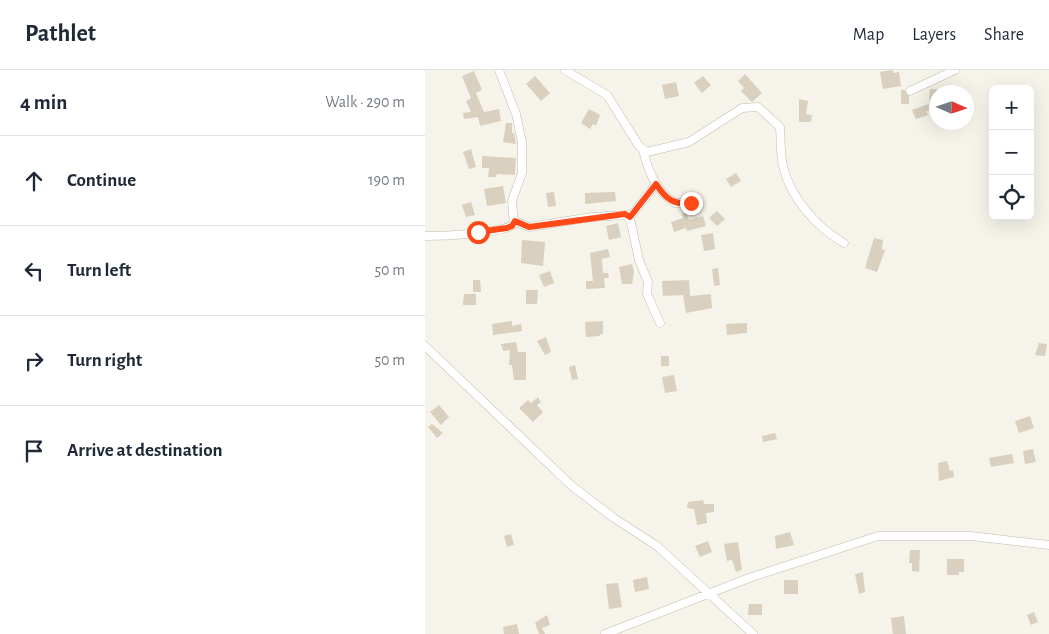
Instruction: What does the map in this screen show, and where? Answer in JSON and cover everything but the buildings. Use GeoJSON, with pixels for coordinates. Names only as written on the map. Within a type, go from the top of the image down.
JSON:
{"type":"FeatureCollection","features":[{"type":"Feature","properties":{"kind":"street"},"geometry":{"type":"LineString","coordinates":[[425,236],[489,231],[512,226],[515,221],[512,201],[522,173],[522,142],[514,106],[499,70]]}},
{"type":"Feature","properties":{"kind":"street"},"geometry":{"type":"LineString","coordinates":[[565,70],[607,94],[643,150],[656,184],[667,199],[675,204],[691,203]]}},
{"type":"Feature","properties":{"kind":"street"},"geometry":{"type":"LineString","coordinates":[[910,91],[955,70]]}},
{"type":"Feature","properties":{"kind":"street"},"geometry":{"type":"LineString","coordinates":[[643,150],[654,151],[685,144],[742,108],[758,107],[780,127],[783,167],[796,194],[816,222],[844,244]]}},
{"type":"Feature","properties":{"kind":"street"},"geometry":{"type":"LineString","coordinates":[[656,184],[630,217],[635,247],[647,282],[647,294],[660,323]]}},
{"type":"Feature","properties":{"kind":"street"},"geometry":{"type":"LineString","coordinates":[[515,221],[529,227],[592,217],[609,217],[625,214],[630,217]]}},
{"type":"Feature","properties":{"kind":"street"},"geometry":{"type":"LineString","coordinates":[[425,346],[572,486],[613,518],[657,546],[753,634]]}},
{"type":"Feature","properties":{"kind":"street"},"geometry":{"type":"LineString","coordinates":[[605,634],[632,622],[677,608],[708,594],[851,544],[886,534],[971,536],[1049,545]]}},
{"type":"Feature","properties":{"kind":"route"},"geometry":{"type":"LineString","coordinates":[[478,232],[507,228],[512,226],[515,221],[524,227],[529,227],[592,217],[600,218],[625,214],[630,217],[656,184],[662,194],[675,204],[691,203]]}}]}
